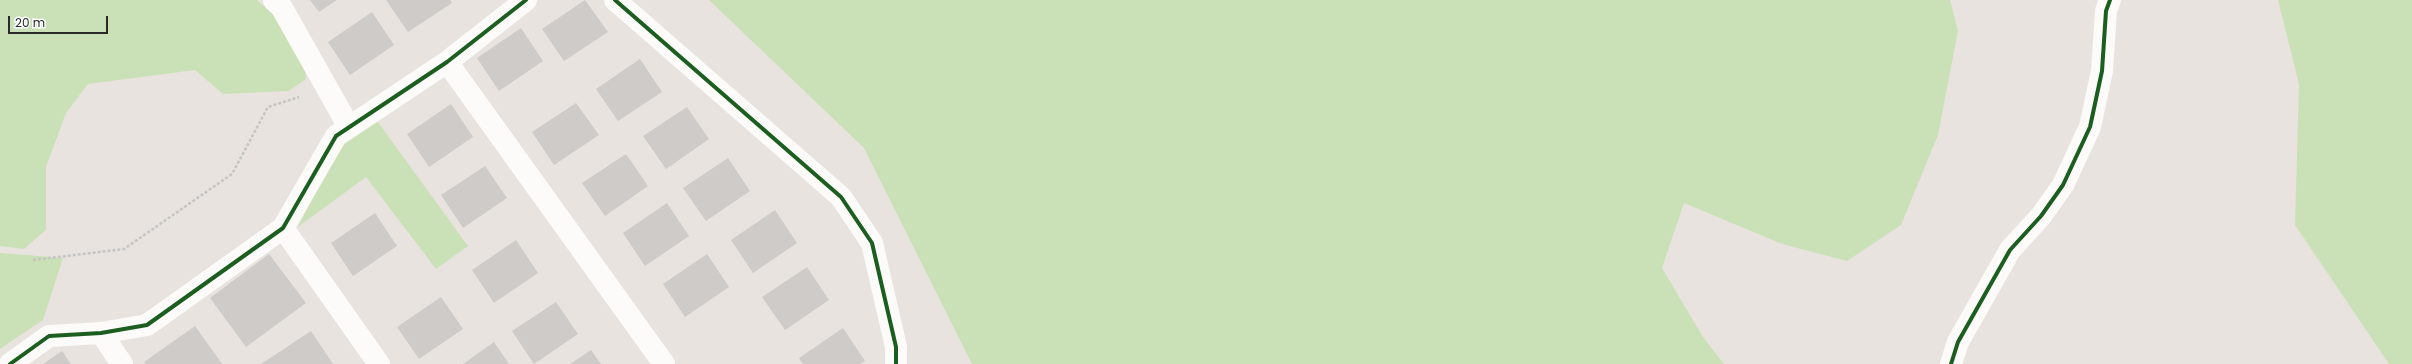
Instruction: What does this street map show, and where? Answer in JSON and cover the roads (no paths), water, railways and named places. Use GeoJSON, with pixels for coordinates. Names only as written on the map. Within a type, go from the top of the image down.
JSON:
{"type":"FeatureCollection","features":[{"type":"Feature","properties":{"kind":"street"},"geometry":{"type":"LineString","coordinates":[[274,0],[282,8],[349,127]]}},
{"type":"Feature","properties":{"kind":"street"},"geometry":{"type":"LineString","coordinates":[[10,364],[50,336],[101,333],[147,325],[283,228],[336,136],[447,62],[526,0]]}},
{"type":"Feature","properties":{"kind":"street"},"geometry":{"type":"LineString","coordinates":[[615,0],[841,198],[872,243],[896,347],[896,364]]}},
{"type":"Feature","properties":{"kind":"street"},"geometry":{"type":"LineString","coordinates":[[1951,364],[1958,342],[2010,250],[2041,216],[2063,185],[2090,127],[2102,71],[2106,11],[2110,0]]}},
{"type":"Feature","properties":{"kind":"street"},"geometry":{"type":"LineString","coordinates":[[447,62],[664,364]]}},
{"type":"Feature","properties":{"kind":"street"},"geometry":{"type":"LineString","coordinates":[[283,228],[379,364]]}},
{"type":"Feature","properties":{"kind":"street"},"geometry":{"type":"LineString","coordinates":[[101,333],[122,364]]}}]}
